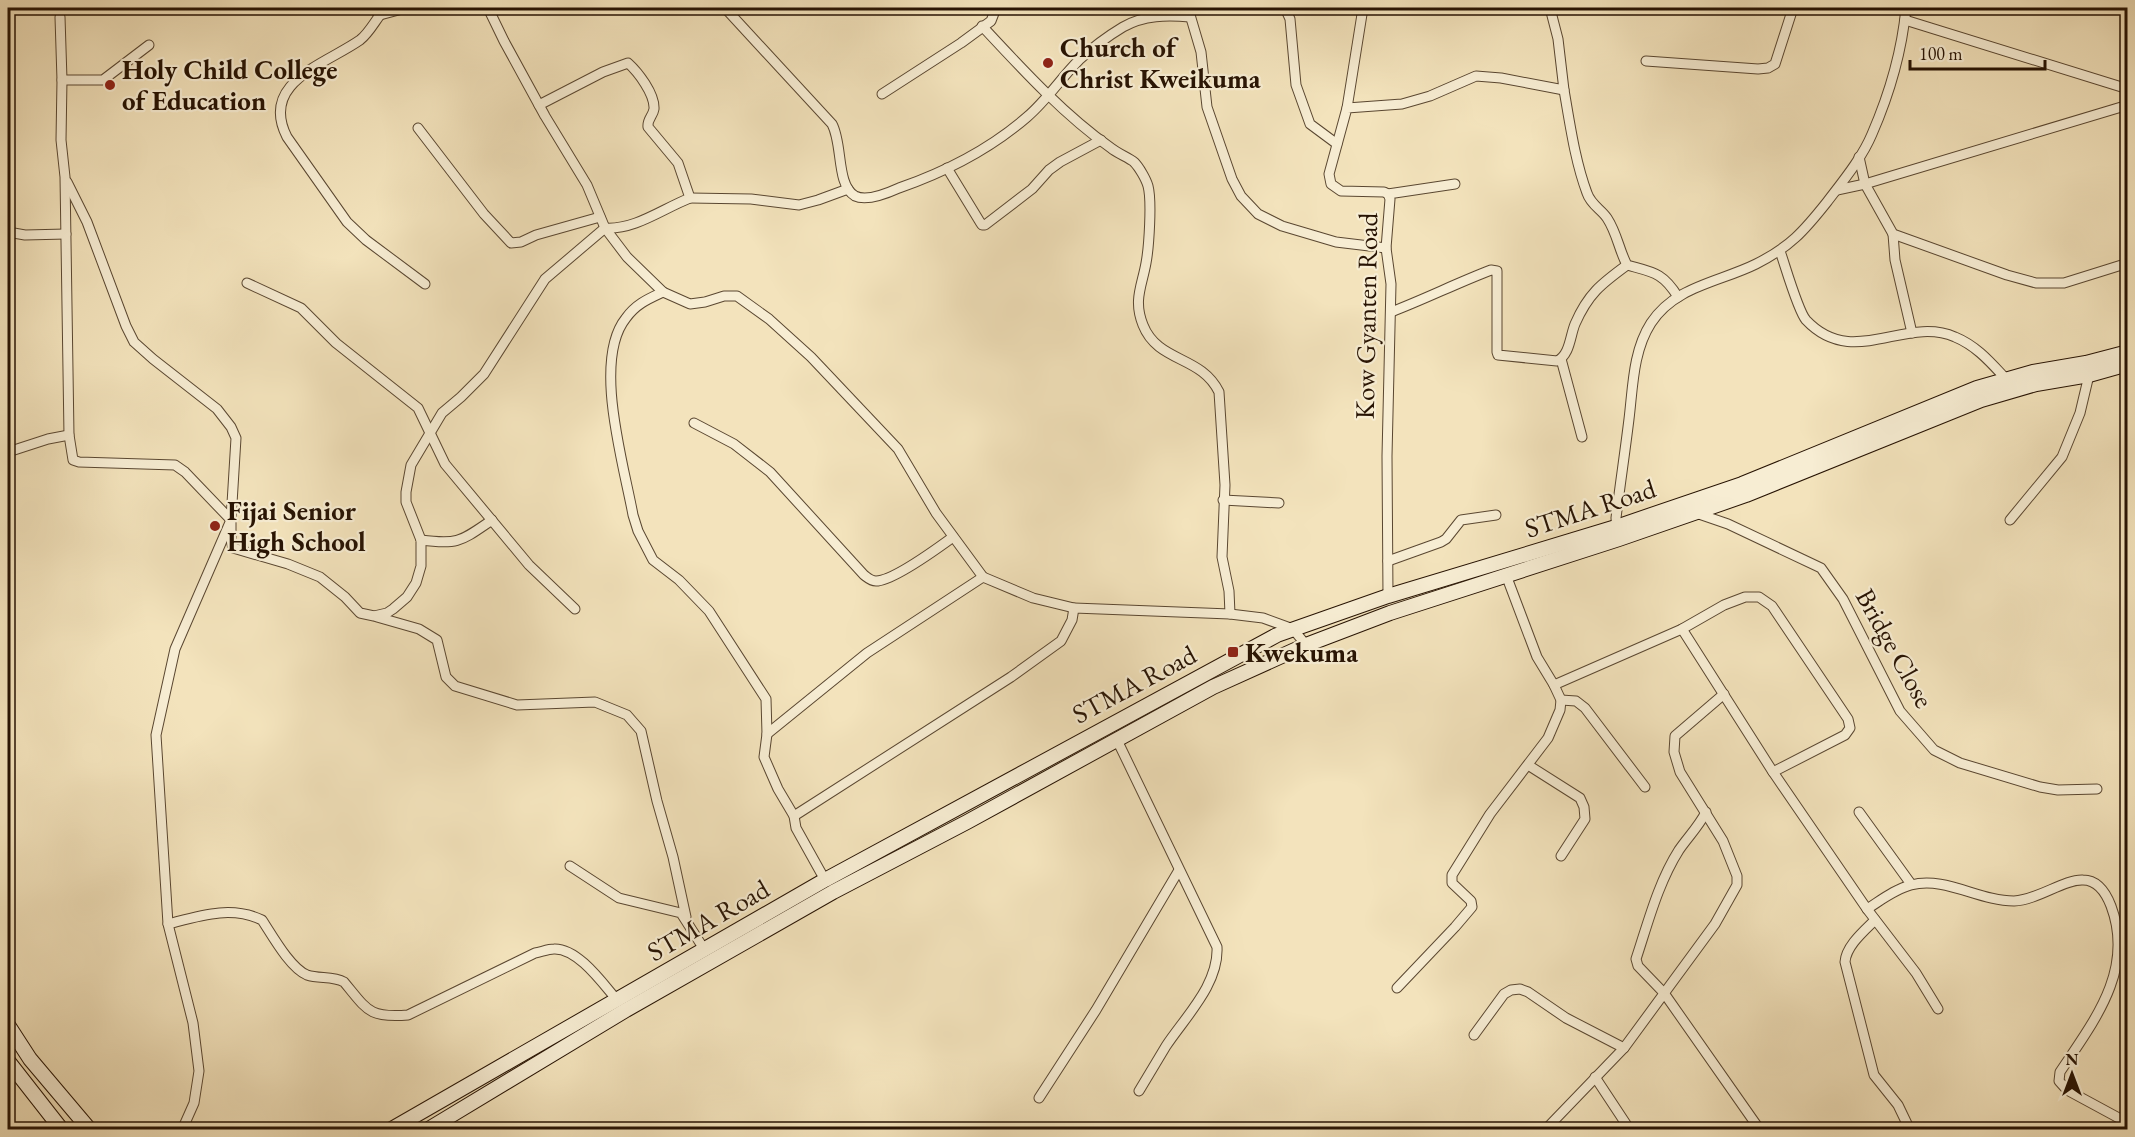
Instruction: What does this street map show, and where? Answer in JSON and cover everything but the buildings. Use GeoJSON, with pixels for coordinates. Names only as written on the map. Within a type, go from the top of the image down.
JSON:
{"type":"FeatureCollection","features":[{"type":"Feature","properties":{"kind":"main road","name":"STMA Road"},"geometry":{"type":"LineString","coordinates":[[427,1130],[626,1010],[833,892],[967,822],[1213,687],[1306,645],[1390,613],[1506,575],[1617,533],[1945,400],[2033,372],[2086,363],[2127,352]]}},
{"type":"Feature","properties":{"kind":"main road","name":"STMA Road"},"geometry":{"type":"LineString","coordinates":[[390,1130],[825,880],[1277,635],[1388,596],[1696,513],[1981,400],[2036,384],[2089,375],[2127,364]]}},
{"type":"Feature","properties":{"kind":"main road"},"geometry":{"type":"LineString","coordinates":[[8,1025],[30,1059],[90,1130]]}},
{"type":"Feature","properties":{"kind":"main road"},"geometry":{"type":"LineString","coordinates":[[8,1061],[62,1130]]}},
{"type":"Feature","properties":{"kind":"street"},"geometry":{"type":"LineString","coordinates":[[406,8],[377,11],[362,39],[317,65],[294,82],[282,102],[280,113],[281,125],[287,137],[347,222],[366,240],[425,284]]}},
{"type":"Feature","properties":{"kind":"street"},"geometry":{"type":"LineString","coordinates":[[488,8],[539,105],[578,168],[605,228],[627,257],[663,292],[690,304],[724,296],[737,296],[769,319],[811,357],[897,449],[936,513],[983,578],[1033,598],[1074,609],[1230,614],[1263,618],[1293,629],[1306,645]]}},
{"type":"Feature","properties":{"kind":"street"},"geometry":{"type":"LineString","coordinates":[[725,8],[832,124],[837,134],[844,181],[848,189],[857,197],[868,197],[898,189],[947,168],[995,141],[1027,117],[1080,59],[1124,27],[1139,20],[1189,12],[1201,51],[1207,107],[1232,179],[1241,196],[1258,214],[1282,226],[1336,242],[1386,248]]}},
{"type":"Feature","properties":{"kind":"street"},"geometry":{"type":"LineString","coordinates":[[882,94],[991,21],[996,8]]}},
{"type":"Feature","properties":{"kind":"street"},"geometry":{"type":"LineString","coordinates":[[1285,8],[1290,19],[1296,85],[1310,124],[1337,144]]}},
{"type":"Feature","properties":{"kind":"street","name":"Kow Gyanten Road"},"geometry":{"type":"LineString","coordinates":[[1363,8],[1347,108],[1329,174],[1331,184],[1341,191],[1384,192],[1390,199],[1386,248],[1391,284],[1387,456],[1388,596]]}},
{"type":"Feature","properties":{"kind":"street"},"geometry":{"type":"LineString","coordinates":[[1550,8],[1558,39],[1573,139],[1587,194],[1592,203],[1607,217],[1627,265],[1653,271],[1669,282],[1678,297]]}},
{"type":"Feature","properties":{"kind":"street"},"geometry":{"type":"LineString","coordinates":[[1646,61],[1768,68],[1775,64],[1793,8]]}},
{"type":"Feature","properties":{"kind":"street"},"geometry":{"type":"LineString","coordinates":[[1617,533],[1637,354],[1650,324],[1661,310],[1678,297],[1696,287],[1753,266],[1780,251],[1805,229],[1837,190],[1872,136],[1891,85],[1906,8]]}},
{"type":"Feature","properties":{"kind":"street"},"geometry":{"type":"LineString","coordinates":[[60,17],[61,140],[65,177],[71,454],[73,459],[79,462],[175,465],[185,472],[231,520]]}},
{"type":"Feature","properties":{"kind":"street"},"geometry":{"type":"LineString","coordinates":[[1905,20],[2127,88]]}},
{"type":"Feature","properties":{"kind":"street"},"geometry":{"type":"LineString","coordinates":[[982,26],[1049,95],[1101,140],[1134,162],[1148,185],[1146,261],[1137,302],[1143,324],[1150,337],[1160,348],[1168,354],[1197,366],[1215,383],[1219,392],[1225,485],[1222,557],[1230,614]]}},
{"type":"Feature","properties":{"kind":"street"},"geometry":{"type":"LineString","coordinates":[[62,80],[104,80],[149,45]]}},
{"type":"Feature","properties":{"kind":"street"},"geometry":{"type":"LineString","coordinates":[[539,105],[603,72],[628,63],[650,93],[654,110],[648,126],[678,163],[690,198]]}},
{"type":"Feature","properties":{"kind":"street"},"geometry":{"type":"LineString","coordinates":[[1347,108],[1402,104],[1430,96],[1476,76],[1501,78],[1564,90]]}},
{"type":"Feature","properties":{"kind":"street"},"geometry":{"type":"LineString","coordinates":[[1837,190],[1865,184],[2127,105]]}},
{"type":"Feature","properties":{"kind":"street"},"geometry":{"type":"LineString","coordinates":[[418,128],[484,214],[511,243],[521,242],[536,235],[600,217]]}},
{"type":"Feature","properties":{"kind":"street"},"geometry":{"type":"LineString","coordinates":[[947,168],[980,222],[985,225],[1032,189],[1049,170],[1101,140]]}},
{"type":"Feature","properties":{"kind":"street"},"geometry":{"type":"LineString","coordinates":[[1859,157],[1865,184],[1893,234],[1896,260],[1912,333]]}},
{"type":"Feature","properties":{"kind":"street"},"geometry":{"type":"LineString","coordinates":[[65,177],[87,222],[134,342],[172,375],[215,406],[231,427],[236,438],[231,520],[233,548],[302,569],[320,577],[345,597],[360,613],[419,629],[437,640],[446,677],[455,686],[517,705],[595,702],[627,715],[641,731],[686,917],[704,949]]}},
{"type":"Feature","properties":{"kind":"street"},"geometry":{"type":"LineString","coordinates":[[1388,194],[1455,184]]}},
{"type":"Feature","properties":{"kind":"street"},"geometry":{"type":"LineString","coordinates":[[360,613],[374,616],[387,613],[407,597],[416,583],[421,566],[421,540],[406,502],[411,465],[442,414],[484,374],[545,279],[605,228],[617,229],[630,226],[690,198],[751,199],[799,205],[818,201],[848,189]]}},
{"type":"Feature","properties":{"kind":"street"},"geometry":{"type":"LineString","coordinates":[[8,232],[25,235],[66,234]]}},
{"type":"Feature","properties":{"kind":"street"},"geometry":{"type":"LineString","coordinates":[[1893,234],[2007,275],[2043,284],[2064,283],[2127,263]]}},
{"type":"Feature","properties":{"kind":"street"},"geometry":{"type":"LineString","coordinates":[[1780,251],[1805,319],[1827,335],[1844,342],[1862,343],[1912,333],[1932,332],[1953,336],[1979,350],[2007,380]]}},
{"type":"Feature","properties":{"kind":"street"},"geometry":{"type":"LineString","coordinates":[[1391,312],[1453,284],[1491,270],[1497,272],[1498,276],[1498,355],[1557,361],[1564,356],[1575,324],[1594,289],[1627,265]]}},
{"type":"Feature","properties":{"kind":"street"},"geometry":{"type":"LineString","coordinates":[[247,283],[301,308],[336,343],[418,408],[445,464],[529,565],[575,609]]}},
{"type":"Feature","properties":{"kind":"street"},"geometry":{"type":"LineString","coordinates":[[663,292],[640,303],[632,310],[621,324],[612,349],[610,383],[633,515],[638,531],[653,560],[679,580],[709,611],[763,693],[767,704],[767,734],[764,751],[766,765],[794,816],[796,828],[825,880]]}},
{"type":"Feature","properties":{"kind":"street"},"geometry":{"type":"LineString","coordinates":[[1561,359],[1582,437]]}},
{"type":"Feature","properties":{"kind":"street"},"geometry":{"type":"LineString","coordinates":[[2010,520],[2062,457],[2080,413],[2089,375]]}},
{"type":"Feature","properties":{"kind":"street"},"geometry":{"type":"LineString","coordinates":[[694,423],[734,444],[770,472],[870,580],[882,580],[907,567],[953,537]]}},
{"type":"Feature","properties":{"kind":"street"},"geometry":{"type":"LineString","coordinates":[[8,452],[69,435]]}},
{"type":"Feature","properties":{"kind":"street"},"geometry":{"type":"LineString","coordinates":[[1223,500],[1279,503]]}},
{"type":"Feature","properties":{"kind":"street","name":"Bridge Close"},"geometry":{"type":"LineString","coordinates":[[1696,513],[1728,524],[1821,568],[1843,598],[1900,711],[1934,750],[1960,763],[2040,787],[2058,790],[2097,789]]}},
{"type":"Feature","properties":{"kind":"street"},"geometry":{"type":"LineString","coordinates":[[1388,561],[1441,542],[1446,539],[1458,521],[1496,515]]}},
{"type":"Feature","properties":{"kind":"street"},"geometry":{"type":"LineString","coordinates":[[182,1130],[194,1103],[200,1071],[194,1023],[168,924],[156,735],[175,650],[231,520]]}},
{"type":"Feature","properties":{"kind":"street"},"geometry":{"type":"LineString","coordinates":[[421,540],[441,543],[457,542],[492,520]]}},
{"type":"Feature","properties":{"kind":"street"},"geometry":{"type":"LineString","coordinates":[[1397,988],[1472,908],[1471,901],[1452,883],[1452,875],[1490,814],[1552,731],[1560,710],[1561,700],[1537,657],[1506,575]]}},
{"type":"Feature","properties":{"kind":"street"},"geometry":{"type":"LineString","coordinates":[[767,734],[867,653],[983,578]]}},
{"type":"Feature","properties":{"kind":"street"},"geometry":{"type":"LineString","coordinates":[[1554,685],[1682,628],[1724,605],[1745,597],[1759,597],[1772,606],[1848,718],[1850,728],[1845,735],[1773,772]]}},
{"type":"Feature","properties":{"kind":"street"},"geometry":{"type":"LineString","coordinates":[[794,816],[1011,677],[1061,641],[1068,631],[1074,609]]}},
{"type":"Feature","properties":{"kind":"street"},"geometry":{"type":"LineString","coordinates":[[1682,628],[1773,772],[1867,909],[1916,973],[1938,1009]]}},
{"type":"Feature","properties":{"kind":"street"},"geometry":{"type":"LineString","coordinates":[[1545,1130],[1624,1048],[1715,924],[1737,885],[1737,876],[1723,841],[1680,772],[1674,744],[1676,736],[1724,694]]}},
{"type":"Feature","properties":{"kind":"street"},"geometry":{"type":"LineString","coordinates":[[1561,700],[1576,701],[1585,708],[1645,787]]}},
{"type":"Feature","properties":{"kind":"street"},"geometry":{"type":"LineString","coordinates":[[1117,740],[1217,947],[1217,960],[1204,990],[1139,1091]]}},
{"type":"Feature","properties":{"kind":"street"},"geometry":{"type":"LineString","coordinates":[[1528,765],[1580,798],[1584,807],[1585,819],[1561,856]]}},
{"type":"Feature","properties":{"kind":"street"},"geometry":{"type":"LineString","coordinates":[[1706,812],[1700,824],[1679,850],[1665,877],[1636,960],[1638,966],[1664,993],[1760,1130]]}},
{"type":"Feature","properties":{"kind":"street"},"geometry":{"type":"LineString","coordinates":[[1859,812],[1911,884]]}},
{"type":"Feature","properties":{"kind":"street"},"geometry":{"type":"LineString","coordinates":[[570,866],[619,898],[681,913],[686,917]]}},
{"type":"Feature","properties":{"kind":"street"},"geometry":{"type":"LineString","coordinates":[[1039,1098],[1096,1010],[1179,870]]}},
{"type":"Feature","properties":{"kind":"street"},"geometry":{"type":"LineString","coordinates":[[1867,909],[1911,884],[1929,883],[1947,886],[2012,901],[2044,894],[2073,881],[2083,880],[2098,884],[2109,899],[2119,941],[2113,984],[2092,1024],[2060,1072],[2059,1081],[2067,1090],[2127,1123]]}},
{"type":"Feature","properties":{"kind":"street"},"geometry":{"type":"LineString","coordinates":[[168,924],[215,912],[255,916],[262,920],[298,971],[309,976],[339,979],[367,1010],[388,1017],[408,1015],[535,953],[555,949],[567,951],[579,959],[617,1000]]}},
{"type":"Feature","properties":{"kind":"street"},"geometry":{"type":"LineString","coordinates":[[1875,920],[1853,944],[1845,962],[1874,1075],[1898,1105],[1910,1130]]}},
{"type":"Feature","properties":{"kind":"street"},"geometry":{"type":"LineString","coordinates":[[1474,1035],[1504,994],[1520,989],[1566,1018],[1624,1048]]}},
{"type":"Feature","properties":{"kind":"street"},"geometry":{"type":"LineString","coordinates":[[1595,1077],[1630,1130]]}},
{"type":"Feature","properties":{"kind":"place","name":"Church of Christ Kweikuma"},"geometry":{"type":"Point","coordinates":[1048,63]}},
{"type":"Feature","properties":{"kind":"place","name":"Holy Child College of Education"},"geometry":{"type":"Point","coordinates":[110,85]}},
{"type":"Feature","properties":{"kind":"place","name":"Fijai Senior High School"},"geometry":{"type":"Point","coordinates":[215,526]}},
{"type":"Feature","properties":{"kind":"place","name":"Kwekuma"},"geometry":{"type":"Point","coordinates":[1233,652]}}]}
